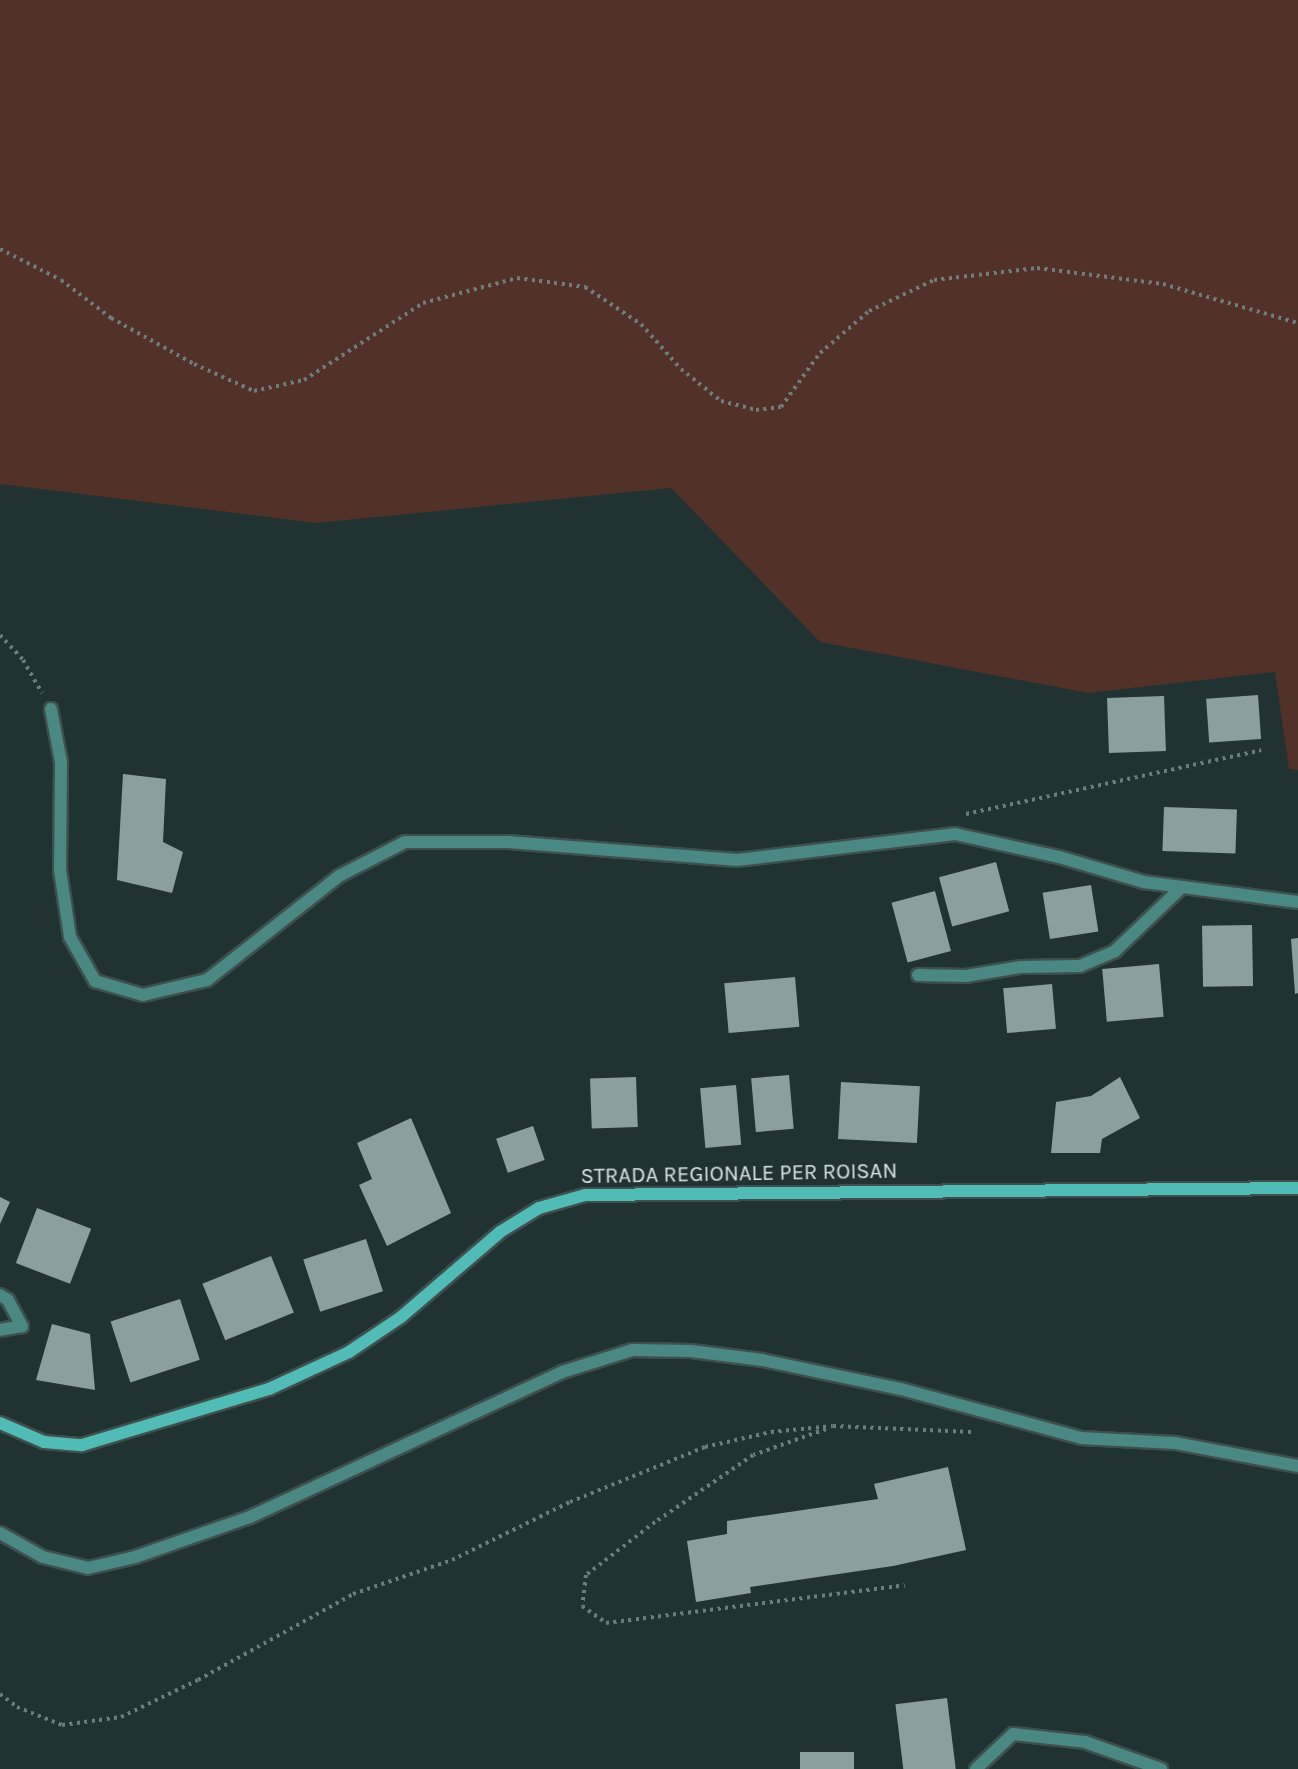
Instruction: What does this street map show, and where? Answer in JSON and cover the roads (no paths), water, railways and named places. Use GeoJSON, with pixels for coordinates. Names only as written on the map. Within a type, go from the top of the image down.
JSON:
{"type":"FeatureCollection","features":[{"type":"Feature","properties":{"kind":"main road","name":"STRADA REGIONALE PER ROISAN"},"geometry":{"type":"LineString","coordinates":[[0,1423],[44,1442],[82,1445],[269,1389],[358,1346],[401,1317],[500,1232],[529,1214],[585,1195],[1298,1188]]}},
{"type":"Feature","properties":{"kind":"street"},"geometry":{"type":"LineString","coordinates":[[51,709],[61,762],[60,870],[70,937],[95,981],[143,995],[207,980],[271,933],[339,876],[405,842],[508,842],[737,860],[955,834],[1181,888],[1298,902]]}},
{"type":"Feature","properties":{"kind":"street"},"geometry":{"type":"LineString","coordinates":[[918,975],[966,976],[1021,967],[1080,966],[1115,951],[1181,888]]}},
{"type":"Feature","properties":{"kind":"street"},"geometry":{"type":"LineString","coordinates":[[0,1295],[8,1300],[22,1326],[0,1330]]}},
{"type":"Feature","properties":{"kind":"street"},"geometry":{"type":"LineString","coordinates":[[0,1533],[43,1557],[88,1568],[135,1557],[250,1516],[562,1372],[632,1350],[691,1351],[762,1360],[901,1389],[1081,1438],[1175,1443],[1298,1466]]}},
{"type":"Feature","properties":{"kind":"street"},"geometry":{"type":"LineString","coordinates":[[976,1769],[1013,1734],[1085,1742],[1161,1769]]}}]}
